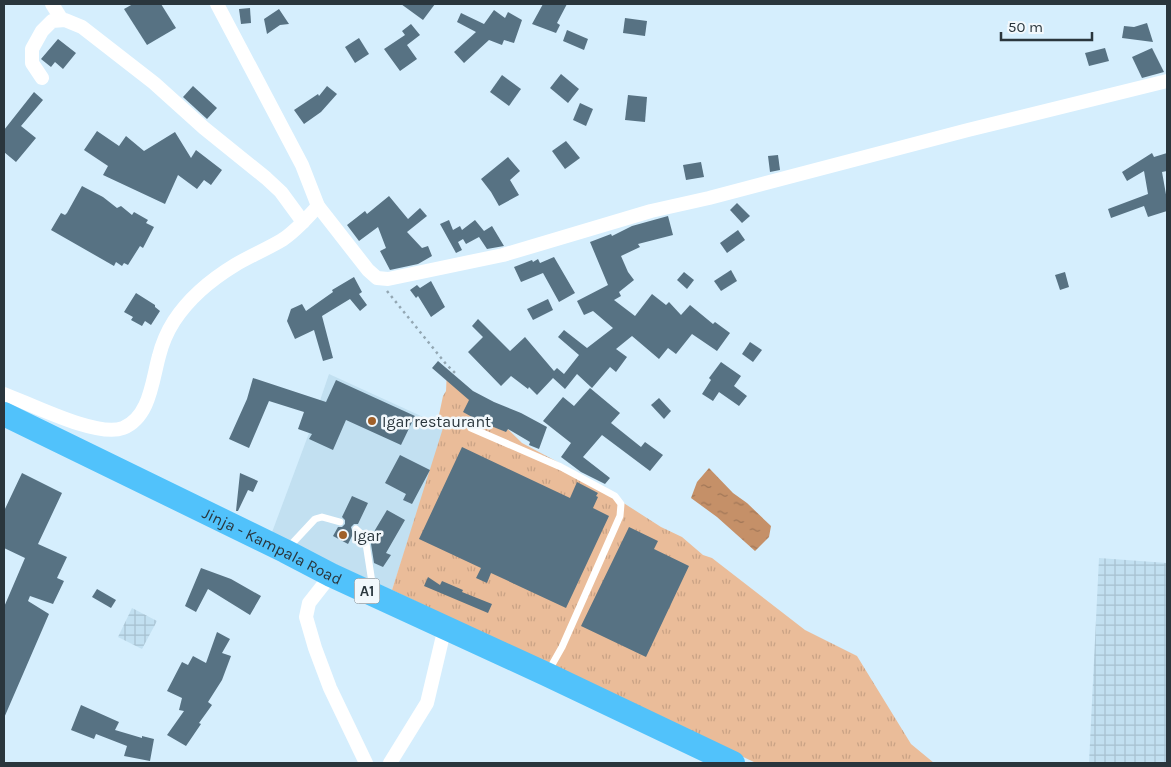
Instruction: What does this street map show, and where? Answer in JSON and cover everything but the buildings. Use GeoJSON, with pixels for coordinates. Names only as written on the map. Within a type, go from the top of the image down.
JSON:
{"type":"FeatureCollection","features":[{"type":"Feature","properties":{"kind":"highway","name":"Jinja - Kampala Road"},"geometry":{"type":"LineString","coordinates":[[4,414],[286,551],[331,575],[546,674],[722,761]]}},
{"type":"Feature","properties":{"kind":"street"},"geometry":{"type":"LineString","coordinates":[[52,4],[62,20]]}},
{"type":"Feature","properties":{"kind":"street"},"geometry":{"type":"LineString","coordinates":[[217,4],[302,165],[318,206],[368,270],[377,278],[388,279],[503,255],[651,211],[709,198],[1167,80]]}},
{"type":"Feature","properties":{"kind":"street"},"geometry":{"type":"LineString","coordinates":[[42,78],[32,63],[32,49],[42,30],[52,21],[62,20],[82,27],[154,83],[204,128],[266,178],[281,192],[303,222]]}},
{"type":"Feature","properties":{"kind":"street"},"geometry":{"type":"LineString","coordinates":[[4,394],[84,426],[106,430],[120,429],[132,423],[140,415],[150,391],[164,341],[173,322],[183,309],[212,280],[283,240],[318,206]]}},
{"type":"Feature","properties":{"kind":"street"},"geometry":{"type":"LineString","coordinates":[[331,575],[309,603],[306,617],[330,688],[366,763]]}},
{"type":"Feature","properties":{"kind":"street"},"geometry":{"type":"LineString","coordinates":[[390,763],[427,703],[445,628]]}},
{"type":"Feature","properties":{"kind":"lane"},"geometry":{"type":"LineString","coordinates":[[471,428],[561,467],[615,496],[622,504],[620,516],[562,647],[546,674]]}},
{"type":"Feature","properties":{"kind":"lane"},"geometry":{"type":"LineString","coordinates":[[286,551],[315,520],[322,517],[340,522]]}},
{"type":"Feature","properties":{"kind":"lane"},"geometry":{"type":"LineString","coordinates":[[356,529],[365,537],[374,595]]}},
{"type":"Feature","properties":{"kind":"path"},"geometry":{"type":"LineString","coordinates":[[377,278],[456,374]]}},
{"type":"Feature","properties":{"kind":"shaded area"},"geometry":{"type":"Polygon","coordinates":[[[329,374],[445,427],[392,590],[271,535],[329,374]]]}},
{"type":"Feature","properties":{"kind":"shaded area"},"geometry":{"type":"Polygon","coordinates":[[[1099,558],[1167,563],[1167,763],[1089,763],[1099,558]]]}},
{"type":"Feature","properties":{"kind":"shaded area"},"geometry":{"type":"Polygon","coordinates":[[[132,608],[157,621],[142,649],[118,637],[132,608]]]}},
{"type":"Feature","properties":{"kind":"green space"},"geometry":{"type":"Polygon","coordinates":[[[447,370],[522,443],[569,468],[661,527],[682,537],[703,555],[712,558],[805,630],[857,656],[911,744],[934,763],[756,763],[392,590],[443,428],[439,415],[446,391],[447,370]]]}},
{"type":"Feature","properties":{"kind":"water"},"geometry":{"type":"Polygon","coordinates":[[[709,468],[733,493],[747,503],[771,526],[769,537],[755,551],[717,517],[691,498],[697,482],[709,468]]]}},
{"type":"Feature","properties":{"kind":"place","name":"Igar restaurant"},"geometry":{"type":"Point","coordinates":[372,421]}},
{"type":"Feature","properties":{"kind":"place","name":"Igar"},"geometry":{"type":"Point","coordinates":[343,535]}}]}
